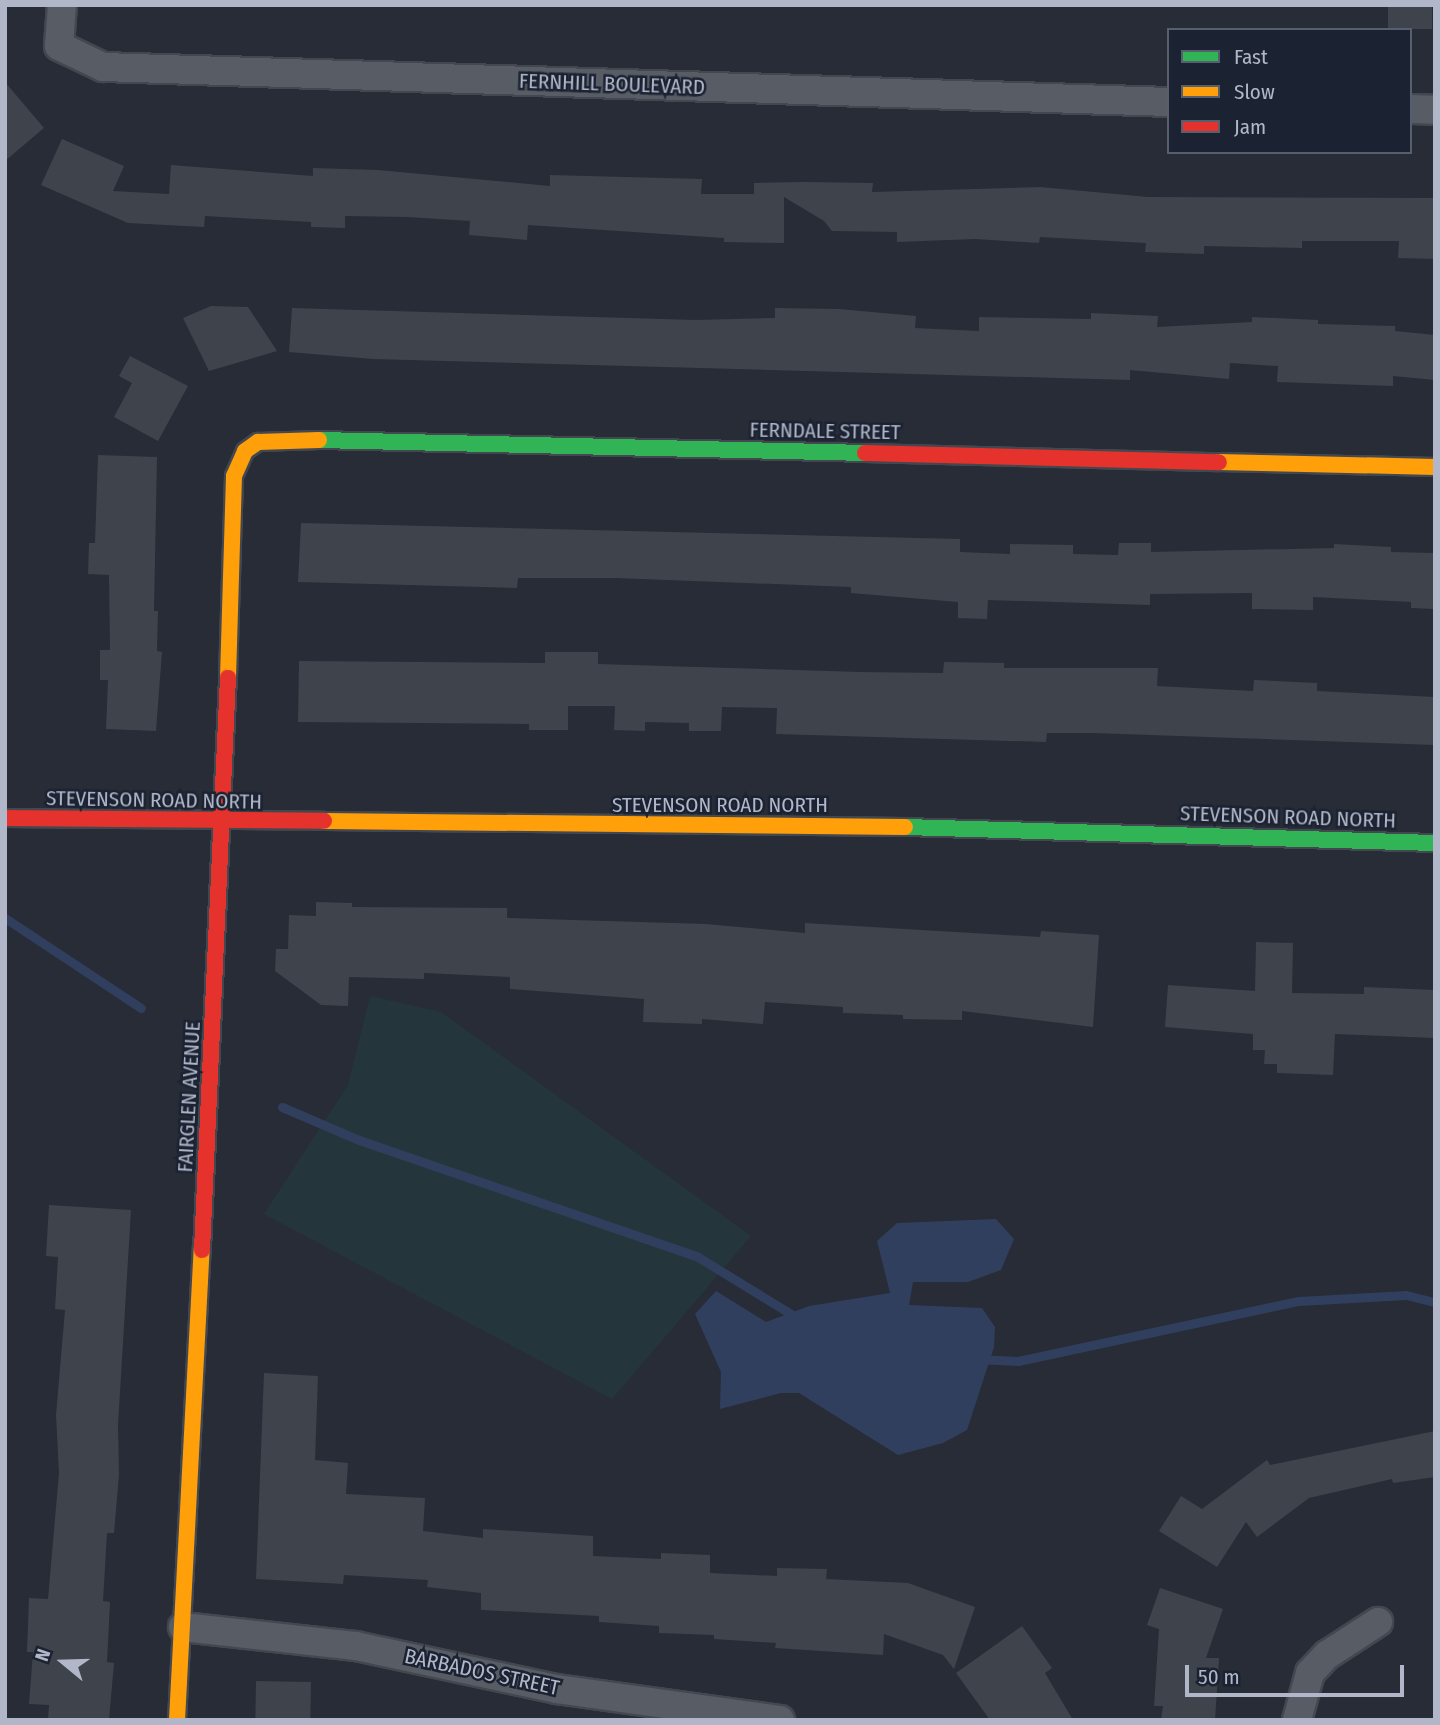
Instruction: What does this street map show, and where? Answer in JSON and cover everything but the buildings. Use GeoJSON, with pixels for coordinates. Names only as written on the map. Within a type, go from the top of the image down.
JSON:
{"type":"FeatureCollection","features":[{"type":"Feature","properties":{"kind":"street","name":"FERNHILL BOULEVARD"},"geometry":{"type":"LineString","coordinates":[[62,5],[59,46],[103,67],[1167,102]]}},
{"type":"Feature","properties":{"kind":"street"},"geometry":{"type":"LineString","coordinates":[[1412,110],[1435,110]]}},
{"type":"Feature","properties":{"kind":"street","name":"FERNDALE STREET"},"geometry":{"type":"LineString","coordinates":[[234,476],[245,451],[258,442],[279,439],[1435,467]]}},
{"type":"Feature","properties":{"kind":"street","name":"FAIRGLEN AVENUE"},"geometry":{"type":"LineString","coordinates":[[177,1720],[224,823],[234,476]]}},
{"type":"Feature","properties":{"kind":"street","name":"STEVENSON ROAD NORTH"},"geometry":{"type":"LineString","coordinates":[[5,818],[224,823],[1025,828],[1435,843]]}},
{"type":"Feature","properties":{"kind":"street"},"geometry":{"type":"LineString","coordinates":[[1297,1720],[1310,1673],[1327,1655],[1378,1622]]}},
{"type":"Feature","properties":{"kind":"street","name":"BARBADOS STREET"},"geometry":{"type":"LineString","coordinates":[[183,1627],[356,1646],[557,1689],[780,1720]]}},
{"type":"Feature","properties":{"kind":"shaded area"},"geometry":{"type":"Polygon","coordinates":[[[370,996],[441,1012],[751,1236],[612,1399],[264,1214],[348,1085],[370,996]]]}},
{"type":"Feature","properties":{"kind":"water"},"geometry":{"type":"Polygon","coordinates":[[[996,1219],[1014,1239],[1001,1270],[968,1282],[913,1282],[909,1305],[982,1308],[995,1327],[994,1347],[967,1430],[943,1443],[898,1455],[799,1393],[781,1393],[720,1409],[721,1372],[695,1314],[716,1291],[766,1322],[809,1306],[890,1293],[877,1241],[897,1223],[996,1219]]]}},
{"type":"Feature","properties":{"kind":"waterway"},"geometry":{"type":"LineString","coordinates":[[5,918],[141,1008]]}},
{"type":"Feature","properties":{"kind":"waterway"},"geometry":{"type":"LineString","coordinates":[[282,1107],[359,1140],[698,1257],[799,1319]]}},
{"type":"Feature","properties":{"kind":"waterway"},"geometry":{"type":"LineString","coordinates":[[978,1359],[1018,1361],[1299,1301],[1406,1295],[1435,1302]]}},
{"type":"Feature","properties":{"kind":"traffic: fast"},"geometry":{"type":"LineString","coordinates":[[319,440],[865,453]]}},
{"type":"Feature","properties":{"kind":"traffic: fast"},"geometry":{"type":"LineString","coordinates":[[905,827],[1435,843]]}},
{"type":"Feature","properties":{"kind":"traffic: slow"},"geometry":{"type":"LineString","coordinates":[[228,678],[234,476],[245,451],[258,442],[319,440]]}},
{"type":"Feature","properties":{"kind":"traffic: slow"},"geometry":{"type":"LineString","coordinates":[[1219,462],[1435,467]]}},
{"type":"Feature","properties":{"kind":"traffic: slow"},"geometry":{"type":"LineString","coordinates":[[324,821],[905,827]]}},
{"type":"Feature","properties":{"kind":"traffic: slow"},"geometry":{"type":"LineString","coordinates":[[177,1720],[202,1250]]}},
{"type":"Feature","properties":{"kind":"traffic: jam"},"geometry":{"type":"LineString","coordinates":[[865,453],[1219,462]]}},
{"type":"Feature","properties":{"kind":"traffic: jam"},"geometry":{"type":"LineString","coordinates":[[202,1250],[228,678]]}},
{"type":"Feature","properties":{"kind":"traffic: jam"},"geometry":{"type":"LineString","coordinates":[[5,818],[324,821]]}}]}
